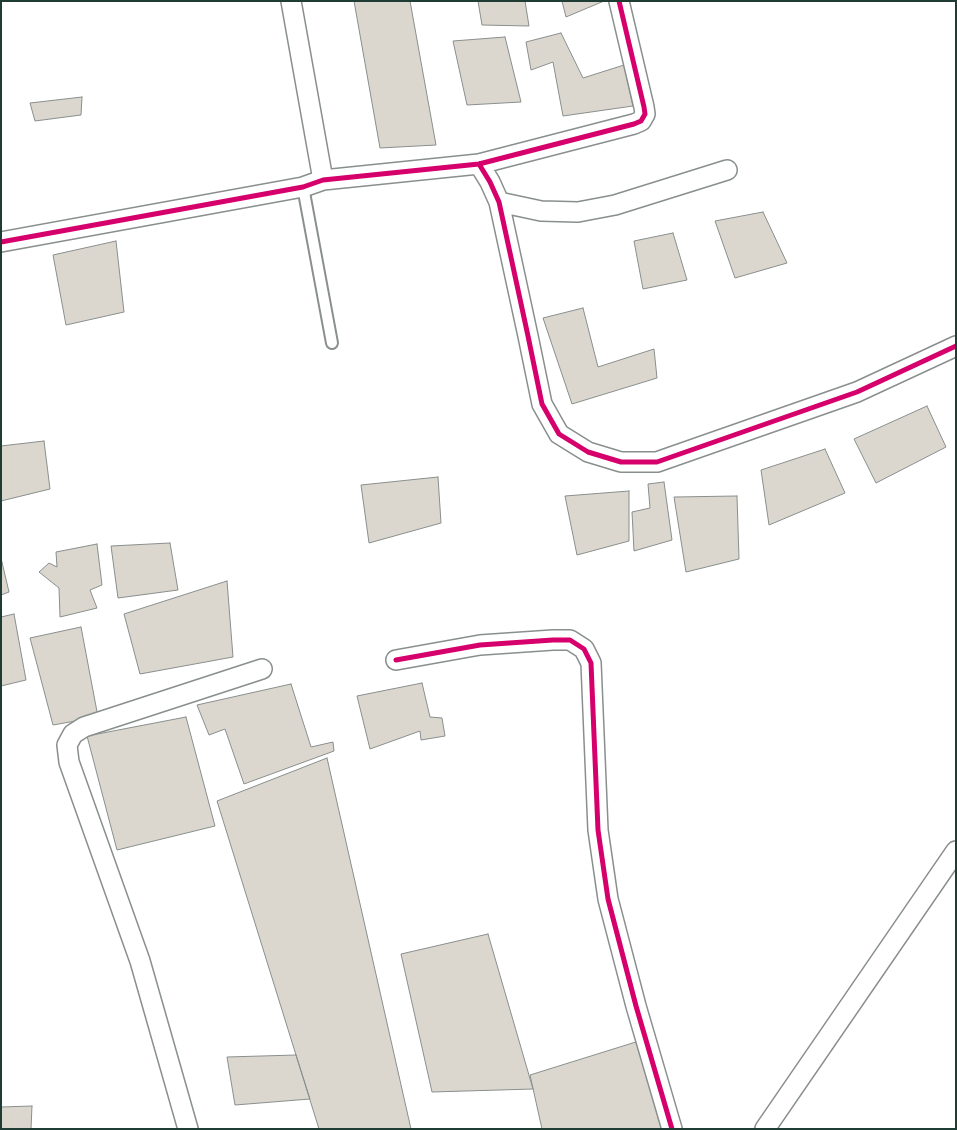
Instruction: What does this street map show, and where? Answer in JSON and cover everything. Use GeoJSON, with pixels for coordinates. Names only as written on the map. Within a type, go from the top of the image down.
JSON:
{"type":"FeatureCollection","features":[{"type":"Feature","properties":{"kind":"street"},"geometry":{"type":"LineString","coordinates":[[291,1],[323,180]]}},
{"type":"Feature","properties":{"kind":"street"},"geometry":{"type":"LineString","coordinates":[[1,242],[302,187],[323,180],[479,164],[634,124],[641,121],[645,114],[619,1]]}},
{"type":"Feature","properties":{"kind":"street"},"geometry":{"type":"LineString","coordinates":[[479,164],[499,202],[542,404],[559,434],[588,452],[621,462],[657,462],[857,392],[956,346]]}},
{"type":"Feature","properties":{"kind":"street"},"geometry":{"type":"LineString","coordinates":[[499,202],[541,211],[578,212],[615,205],[727,170]]}},
{"type":"Feature","properties":{"kind":"street"},"geometry":{"type":"LineString","coordinates":[[396,660],[480,645],[570,640],[584,649],[591,663],[598,830],[608,899],[636,1006],[672,1129]]}},
{"type":"Feature","properties":{"kind":"street"},"geometry":{"type":"LineString","coordinates":[[188,1129],[140,961],[69,762],[67,745],[73,734],[84,727],[262,669]]}},
{"type":"Feature","properties":{"kind":"street"},"geometry":{"type":"LineString","coordinates":[[764,1129],[956,851]]}},
{"type":"Feature","properties":{"kind":"lane"},"geometry":{"type":"LineString","coordinates":[[302,187],[332,343]]}},
{"type":"Feature","properties":{"kind":"building"},"geometry":{"type":"Polygon","coordinates":[[[354,1],[410,1],[436,145],[380,148],[354,1]]]}},
{"type":"Feature","properties":{"kind":"building"},"geometry":{"type":"Polygon","coordinates":[[[478,1],[525,1],[529,26],[482,25],[478,1]]]}},
{"type":"Feature","properties":{"kind":"building"},"geometry":{"type":"Polygon","coordinates":[[[562,1],[604,1],[566,17],[562,1]]]}},
{"type":"Feature","properties":{"kind":"building"},"geometry":{"type":"Polygon","coordinates":[[[561,33],[583,78],[624,65],[633,106],[563,116],[553,62],[531,70],[526,42],[561,33]]]}},
{"type":"Feature","properties":{"kind":"building"},"geometry":{"type":"Polygon","coordinates":[[[505,37],[521,102],[467,105],[453,41],[505,37]]]}},
{"type":"Feature","properties":{"kind":"building"},"geometry":{"type":"Polygon","coordinates":[[[82,97],[81,115],[35,121],[30,103],[82,97]]]}},
{"type":"Feature","properties":{"kind":"building"},"geometry":{"type":"Polygon","coordinates":[[[763,212],[787,263],[735,278],[715,221],[763,212]]]}},
{"type":"Feature","properties":{"kind":"building"},"geometry":{"type":"Polygon","coordinates":[[[673,233],[687,280],[643,289],[634,241],[673,233]]]}},
{"type":"Feature","properties":{"kind":"building"},"geometry":{"type":"Polygon","coordinates":[[[116,241],[124,312],[66,325],[53,255],[116,241]]]}},
{"type":"Feature","properties":{"kind":"building"},"geometry":{"type":"Polygon","coordinates":[[[583,308],[598,367],[654,349],[657,378],[572,404],[543,318],[583,308]]]}},
{"type":"Feature","properties":{"kind":"building"},"geometry":{"type":"Polygon","coordinates":[[[927,406],[946,447],[876,483],[854,439],[927,406]]]}},
{"type":"Feature","properties":{"kind":"building"},"geometry":{"type":"Polygon","coordinates":[[[44,441],[50,489],[1,501],[1,446],[44,441]]]}},
{"type":"Feature","properties":{"kind":"building"},"geometry":{"type":"Polygon","coordinates":[[[825,449],[845,493],[769,525],[761,470],[825,449]]]}},
{"type":"Feature","properties":{"kind":"building"},"geometry":{"type":"Polygon","coordinates":[[[438,477],[441,523],[369,543],[361,485],[438,477]]]}},
{"type":"Feature","properties":{"kind":"building"},"geometry":{"type":"Polygon","coordinates":[[[664,482],[672,540],[634,551],[632,512],[650,508],[648,484],[664,482]]]}},
{"type":"Feature","properties":{"kind":"building"},"geometry":{"type":"Polygon","coordinates":[[[629,491],[629,541],[577,555],[565,496],[629,491]]]}},
{"type":"Feature","properties":{"kind":"building"},"geometry":{"type":"Polygon","coordinates":[[[737,496],[739,559],[686,572],[674,497],[737,496]]]}},
{"type":"Feature","properties":{"kind":"building"},"geometry":{"type":"Polygon","coordinates":[[[170,543],[178,590],[118,598],[111,546],[170,543]]]}},
{"type":"Feature","properties":{"kind":"building"},"geometry":{"type":"Polygon","coordinates":[[[97,544],[102,585],[90,590],[97,608],[60,617],[59,588],[39,572],[49,563],[57,567],[56,552],[97,544]]]}},
{"type":"Feature","properties":{"kind":"building"},"geometry":{"type":"Polygon","coordinates":[[[1,558],[9,592],[1,595],[1,558]]]}},
{"type":"Feature","properties":{"kind":"building"},"geometry":{"type":"Polygon","coordinates":[[[227,581],[233,657],[140,674],[124,614],[227,581]]]}},
{"type":"Feature","properties":{"kind":"building"},"geometry":{"type":"Polygon","coordinates":[[[14,614],[26,680],[1,686],[1,617],[14,614]]]}},
{"type":"Feature","properties":{"kind":"building"},"geometry":{"type":"Polygon","coordinates":[[[81,627],[98,717],[53,725],[30,638],[81,627]]]}},
{"type":"Feature","properties":{"kind":"building"},"geometry":{"type":"Polygon","coordinates":[[[422,683],[430,717],[442,718],[445,736],[421,740],[420,731],[370,749],[357,696],[422,683]]]}},
{"type":"Feature","properties":{"kind":"building"},"geometry":{"type":"Polygon","coordinates":[[[291,684],[311,747],[333,742],[334,751],[244,784],[225,729],[209,735],[197,705],[291,684]]]}},
{"type":"Feature","properties":{"kind":"building"},"geometry":{"type":"Polygon","coordinates":[[[186,717],[215,826],[117,850],[87,736],[186,717]]]}},
{"type":"Feature","properties":{"kind":"building"},"geometry":{"type":"Polygon","coordinates":[[[327,758],[411,1129],[319,1129],[217,801],[327,758]]]}},
{"type":"Feature","properties":{"kind":"building"},"geometry":{"type":"Polygon","coordinates":[[[488,934],[533,1089],[432,1092],[401,954],[488,934]]]}},
{"type":"Feature","properties":{"kind":"building"},"geometry":{"type":"Polygon","coordinates":[[[639,1041],[664,1129],[542,1129],[530,1075],[639,1041]]]}},
{"type":"Feature","properties":{"kind":"building"},"geometry":{"type":"Polygon","coordinates":[[[296,1055],[310,1099],[235,1105],[227,1057],[296,1055]]]}},
{"type":"Feature","properties":{"kind":"building"},"geometry":{"type":"Polygon","coordinates":[[[32,1106],[31,1129],[1,1129],[1,1107],[32,1106]]]}},
{"type":"Feature","properties":{"kind":"cycle path"},"geometry":{"type":"LineString","coordinates":[[1,242],[303,187],[323,180],[479,164],[634,124],[641,121],[645,114],[619,1]]}},
{"type":"Feature","properties":{"kind":"cycle path"},"geometry":{"type":"LineString","coordinates":[[479,164],[499,202],[542,404],[559,434],[588,452],[621,462],[657,462],[857,392],[956,346]]}},
{"type":"Feature","properties":{"kind":"cycle path"},"geometry":{"type":"LineString","coordinates":[[396,660],[480,645],[553,640],[570,640],[584,649],[591,663],[598,830],[608,899],[636,1006],[672,1129]]}}]}
